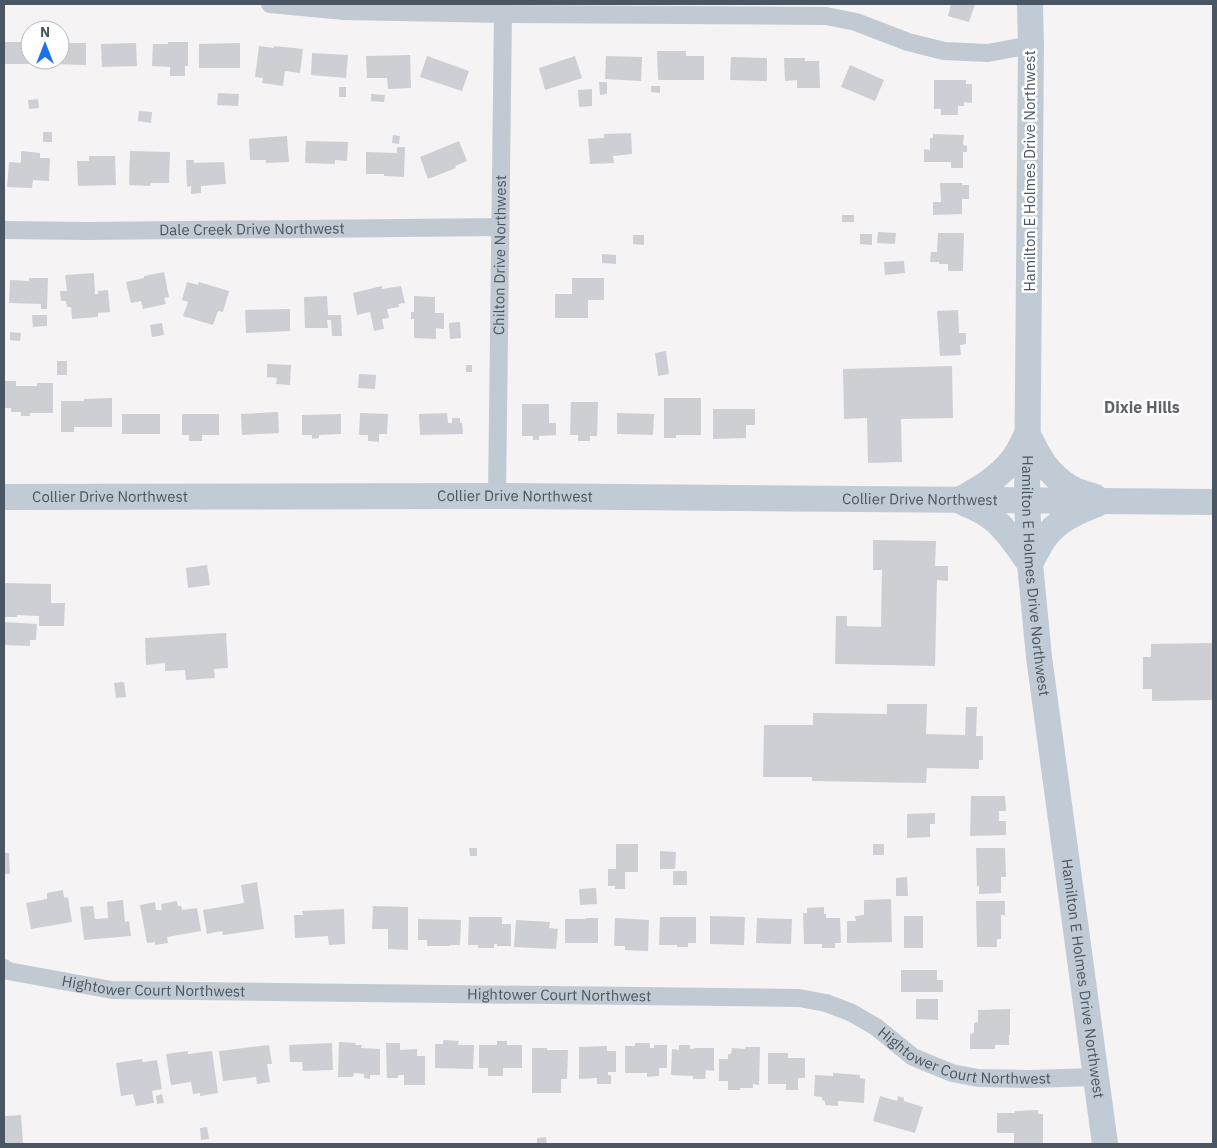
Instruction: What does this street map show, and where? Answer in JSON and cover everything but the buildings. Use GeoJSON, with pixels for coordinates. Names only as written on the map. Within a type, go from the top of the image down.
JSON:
{"type":"FeatureCollection","features":[{"type":"Feature","properties":{"kind":"main road","name":"Hamilton E Holmes Drive Northwest"},"geometry":{"type":"LineString","coordinates":[[1030,4],[1027,434],[1027,501],[1030,564],[1039,657],[1105,1144]]}},
{"type":"Feature","properties":{"kind":"main road"},"geometry":{"type":"LineString","coordinates":[[958,500],[984,486],[1004,469],[1015,457],[1027,434]]}},
{"type":"Feature","properties":{"kind":"main road"},"geometry":{"type":"LineString","coordinates":[[1027,434],[1040,460],[1053,475],[1070,488],[1105,501]]}},
{"type":"Feature","properties":{"kind":"main road","name":"Collier Drive Northwest"},"geometry":{"type":"LineString","coordinates":[[4,496],[497,496],[1213,502]]}},
{"type":"Feature","properties":{"kind":"main road"},"geometry":{"type":"LineString","coordinates":[[958,500],[984,512],[999,524],[1030,564],[1043,540],[1054,526],[1073,514],[1105,501]]}},
{"type":"Feature","properties":{"kind":"street"},"geometry":{"type":"LineString","coordinates":[[270,4],[344,11],[826,16],[856,22],[908,42],[944,51],[988,52],[1031,45]]}},
{"type":"Feature","properties":{"kind":"street","name":"Chilton Drive Northwest"},"geometry":{"type":"LineString","coordinates":[[497,496],[503,14]]}},
{"type":"Feature","properties":{"kind":"street","name":"Dale Creek Drive Northwest"},"geometry":{"type":"LineString","coordinates":[[4,230],[500,227]]}},
{"type":"Feature","properties":{"kind":"street","name":"Hightower Court Northwest"},"geometry":{"type":"LineString","coordinates":[[4,968],[8,971],[112,990],[799,998],[826,1003],[852,1013],[876,1027],[913,1057],[952,1073],[978,1078],[1029,1080],[1096,1077]]}},
{"type":"Feature","properties":{"kind":"district","name":"Dixie Hills"},"geometry":{"type":"Point","coordinates":[1142,407]}}]}
